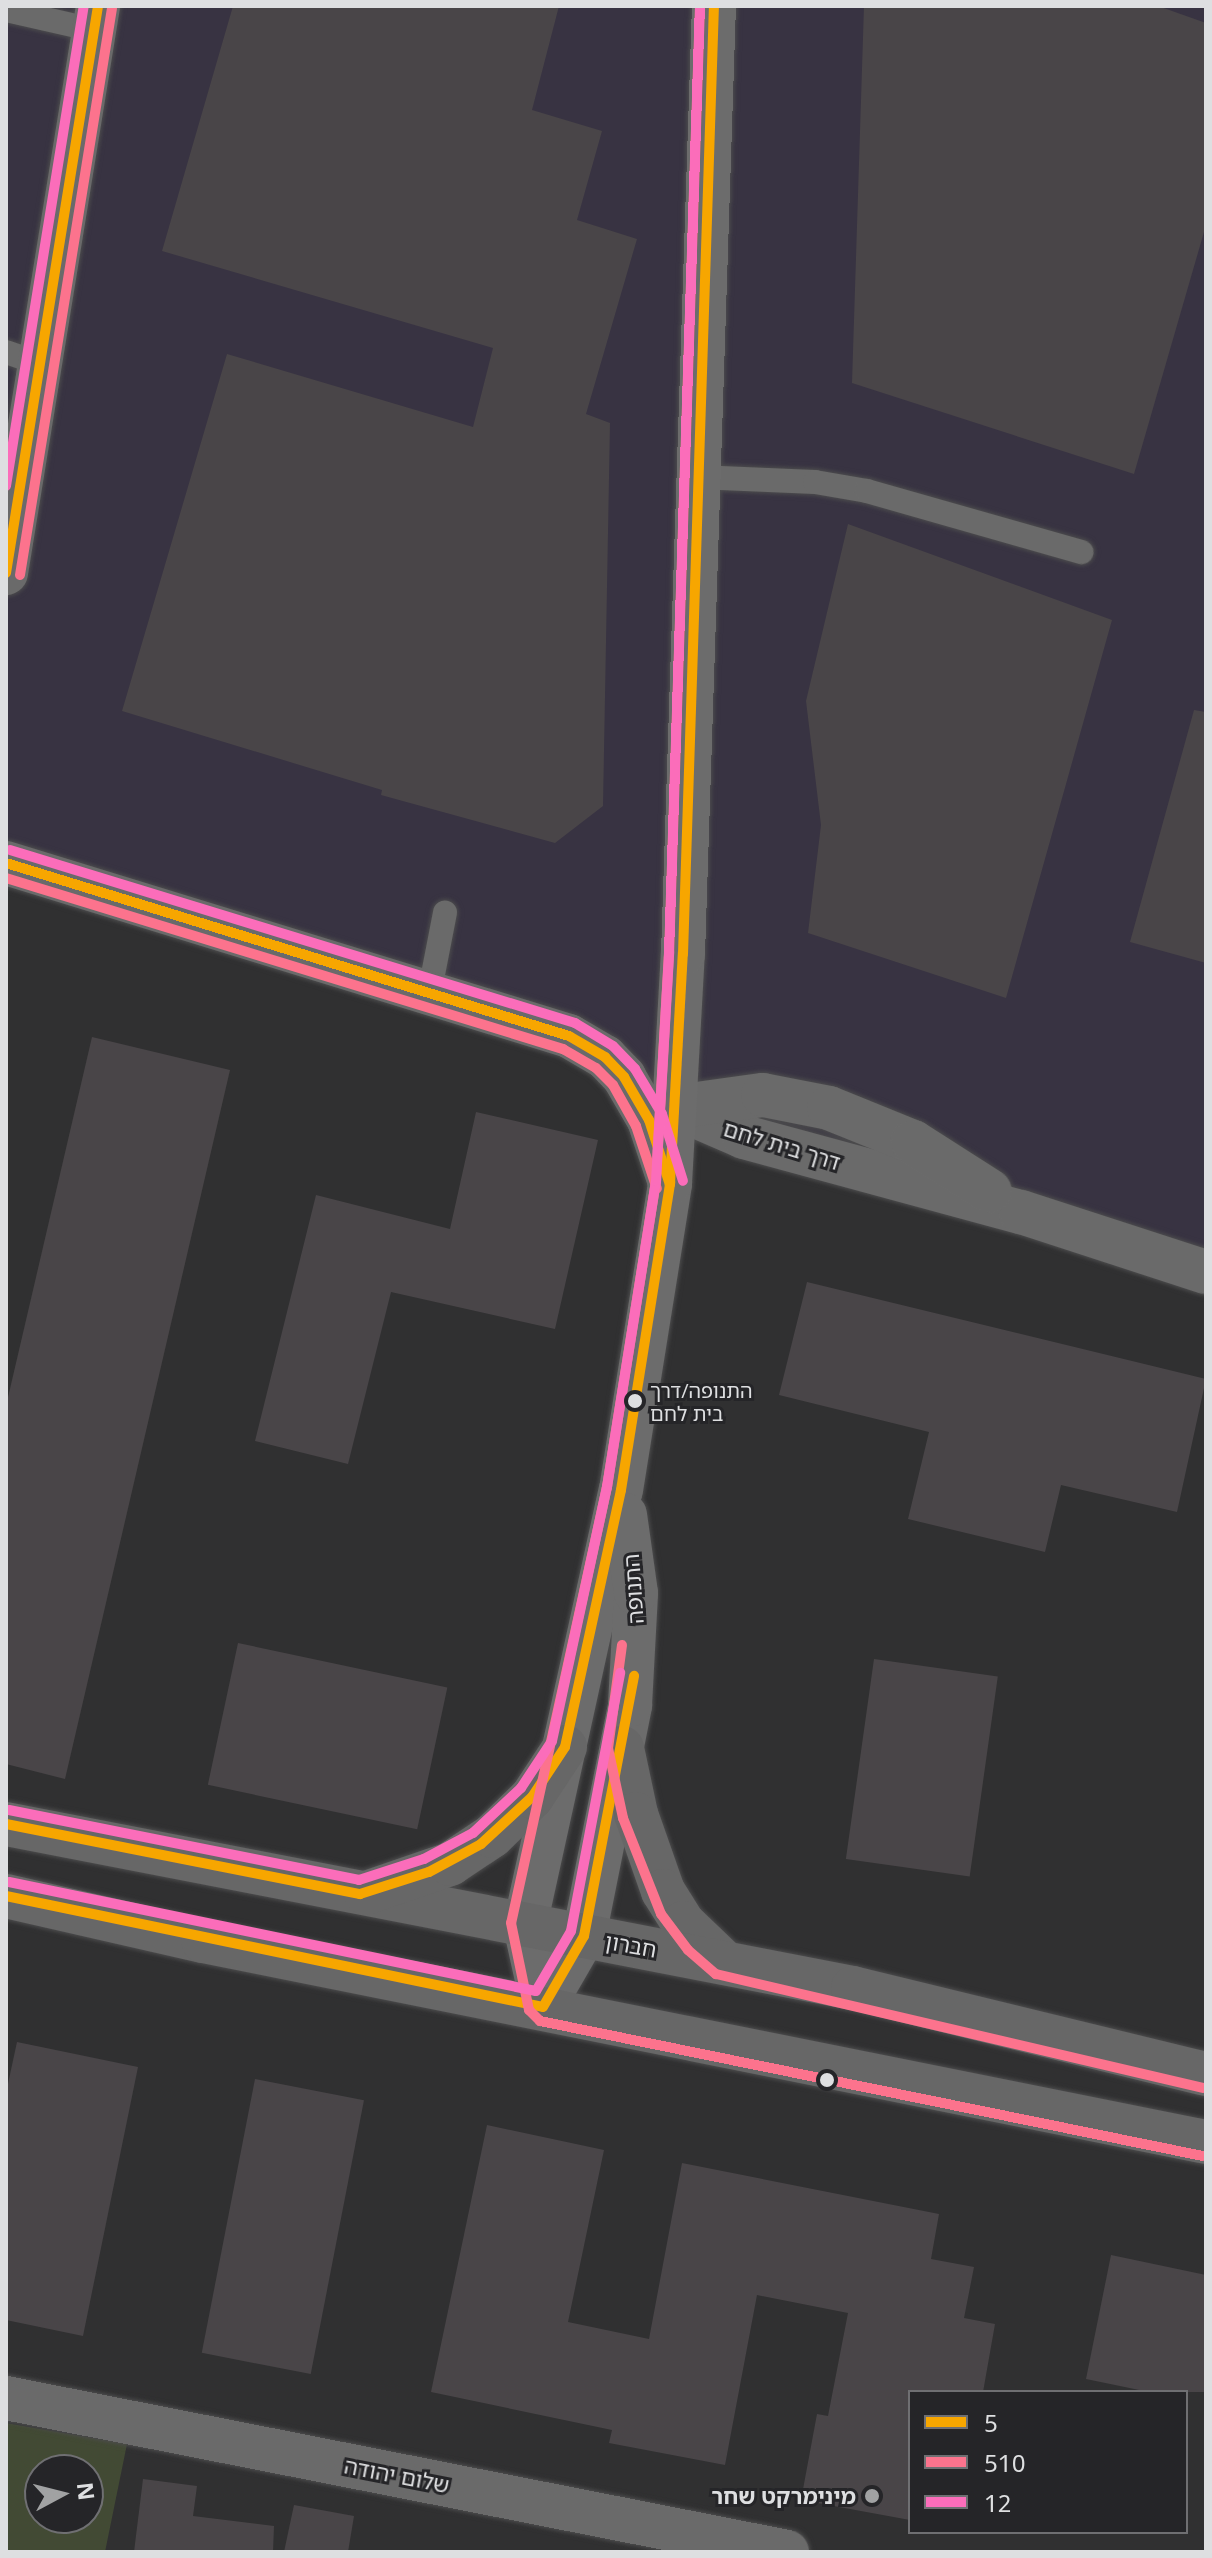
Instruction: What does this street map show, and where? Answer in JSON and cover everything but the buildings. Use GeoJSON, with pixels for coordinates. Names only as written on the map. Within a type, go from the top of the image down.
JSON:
{"type":"FeatureCollection","features":[{"type":"Feature","properties":{"kind":"highway"},"geometry":{"type":"LineString","coordinates":[[360,1894],[429,1872],[481,1844],[532,1797],[565,1747]]}},
{"type":"Feature","properties":{"kind":"highway"},"geometry":{"type":"LineString","coordinates":[[622,1748],[636,1814],[663,1891],[683,1923],[724,1962]]}},
{"type":"Feature","properties":{"kind":"highway","name":"חברון"},"geometry":{"type":"LineString","coordinates":[[6,1824],[724,1962],[984,2018],[1206,2074]]}},
{"type":"Feature","properties":{"kind":"highway"},"geometry":{"type":"LineString","coordinates":[[6,1896],[1206,2142]]}},
{"type":"Feature","properties":{"kind":"street","name":"התנופה"},"geometry":{"type":"LineString","coordinates":[[543,2007],[525,1925],[621,1490],[670,1183],[714,6]]}},
{"type":"Feature","properties":{"kind":"street"},"geometry":{"type":"LineString","coordinates":[[6,573],[23,358],[96,18]]}},
{"type":"Feature","properties":{"kind":"street"},"geometry":{"type":"LineString","coordinates":[[6,863],[429,995],[527,1020],[605,1057],[624,1077],[649,1120],[670,1183]]}},
{"type":"Feature","properties":{"kind":"street","name":"דרך בית לחם"},"geometry":{"type":"LineString","coordinates":[[675,1107],[763,1095],[829,1108],[913,1142],[1021,1212],[1206,1272]]}},
{"type":"Feature","properties":{"kind":"street","name":"התנופה"},"geometry":{"type":"LineString","coordinates":[[543,2007],[584,1936],[622,1748],[637,1634],[621,1490]]}},
{"type":"Feature","properties":{"kind":"street","name":"שלום יהודה"},"geometry":{"type":"LineString","coordinates":[[6,2398],[787,2552]]}},
{"type":"Feature","properties":{"kind":"lane"},"geometry":{"type":"LineString","coordinates":[[6,10],[96,18]]}},
{"type":"Feature","properties":{"kind":"lane"},"geometry":{"type":"LineString","coordinates":[[697,477],[815,482],[867,491],[1081,552]]}},
{"type":"Feature","properties":{"kind":"lane"},"geometry":{"type":"LineString","coordinates":[[429,995],[445,913]]}},
{"type":"Feature","properties":{"kind":"shaded area"},"geometry":{"type":"Polygon","coordinates":[[[6,6],[1206,6],[1206,1271],[730,1124],[429,995],[6,863],[6,6]]]}},
{"type":"Feature","properties":{"kind":"green space"},"geometry":{"type":"Polygon","coordinates":[[[6,2423],[127,2444],[105,2552],[6,2552],[6,2423]]]}},
{"type":"Feature","properties":{"kind":"transit line","name":"12"},"geometry":{"type":"LineString","coordinates":[[6,486],[84,6]]}},
{"type":"Feature","properties":{"kind":"transit line","name":"5"},"geometry":{"type":"LineString","coordinates":[[6,573],[98,6]]}},
{"type":"Feature","properties":{"kind":"transit line","name":"510"},"geometry":{"type":"LineString","coordinates":[[700,6],[669,953],[656,1181],[607,1487],[511,1923],[529,2010],[540,2021],[1203,2156]]}},
{"type":"Feature","properties":{"kind":"transit line","name":"12"},"geometry":{"type":"LineString","coordinates":[[9,1810],[359,1880],[424,1859],[473,1833],[521,1788],[552,1741],[607,1487],[656,1181],[669,953],[700,6]]}},
{"type":"Feature","properties":{"kind":"transit line","name":"5"},"geometry":{"type":"LineString","coordinates":[[6,1824],[360,1894],[429,1872],[481,1844],[532,1797],[565,1747],[621,1490],[670,1183],[683,954],[714,6]]}},
{"type":"Feature","properties":{"kind":"transit line","name":"510"},"geometry":{"type":"LineString","coordinates":[[20,575],[112,8]]}},
{"type":"Feature","properties":{"kind":"transit line","name":"12"},"geometry":{"type":"LineString","coordinates":[[10,850],[575,1023],[613,1046],[635,1069],[662,1114],[683,1181]]}},
{"type":"Feature","properties":{"kind":"transit line","name":"5"},"geometry":{"type":"LineString","coordinates":[[6,863],[569,1036],[605,1057],[624,1077],[649,1120],[670,1185]]}},
{"type":"Feature","properties":{"kind":"transit line","name":"510"},"geometry":{"type":"LineString","coordinates":[[6,878],[563,1049],[596,1068],[613,1085],[636,1126],[657,1189]]}},
{"type":"Feature","properties":{"kind":"transit line","name":"510"},"geometry":{"type":"LineString","coordinates":[[622,1645],[608,1748],[623,1818],[661,1914],[688,1950],[716,1974],[1203,2088]]}},
{"type":"Feature","properties":{"kind":"transit line","name":"12"},"geometry":{"type":"LineString","coordinates":[[9,1882],[536,1991],[571,1931],[620,1673]]}},
{"type":"Feature","properties":{"kind":"transit line","name":"5"},"geometry":{"type":"LineString","coordinates":[[6,1896],[543,2007],[584,1936],[634,1676]]}},
{"type":"Feature","properties":{"kind":"place","name":"התנופה/דרך בית לחם"},"geometry":{"type":"Point","coordinates":[635,1401]}},
{"type":"Feature","properties":{"kind":"place","name":"מינימרקט שחר"},"geometry":{"type":"Point","coordinates":[872,2496]}}]}
